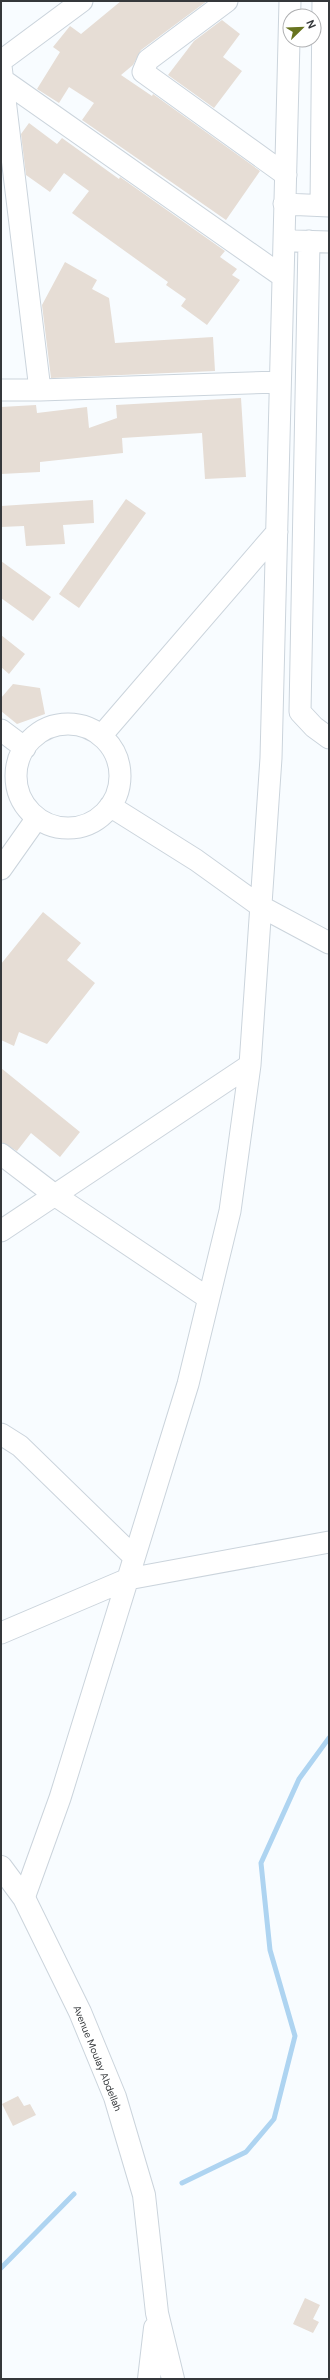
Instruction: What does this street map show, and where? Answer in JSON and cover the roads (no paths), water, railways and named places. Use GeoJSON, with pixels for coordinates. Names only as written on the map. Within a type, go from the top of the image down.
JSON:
{"type":"FeatureCollection","features":[{"type":"Feature","properties":{"kind":"main road","name":"Avenue Moulay Abdellah"},"geometry":{"type":"LineString","coordinates":[[1,1867],[24,1898],[80,2012],[115,2097],[144,2196],[157,2313],[172,2379]]}},
{"type":"Feature","properties":{"kind":"main road","name":"Avenue Moulay Abdellah"},"geometry":{"type":"LineString","coordinates":[[149,2379],[157,2313]]}},
{"type":"Feature","properties":{"kind":"street"},"geometry":{"type":"LineString","coordinates":[[2,69],[82,1]]}},
{"type":"Feature","properties":{"kind":"street"},"geometry":{"type":"LineString","coordinates":[[227,1],[148,60],[143,72],[286,175]]}},
{"type":"Feature","properties":{"kind":"street"},"geometry":{"type":"LineString","coordinates":[[24,1898],[60,1798],[188,1384],[230,1211],[250,1065],[271,758],[290,1]]}},
{"type":"Feature","properties":{"kind":"street"},"geometry":{"type":"LineString","coordinates":[[284,204],[325,206],[323,1]]}},
{"type":"Feature","properties":{"kind":"street"},"geometry":{"type":"LineString","coordinates":[[2,69],[282,276]]}},
{"type":"Feature","properties":{"kind":"street"},"geometry":{"type":"LineString","coordinates":[[2,69],[40,390]]}},
{"type":"Feature","properties":{"kind":"street"},"geometry":{"type":"LineString","coordinates":[[283,241],[319,242],[300,712],[314,727],[329,738]]}},
{"type":"Feature","properties":{"kind":"street"},"geometry":{"type":"LineString","coordinates":[[1,390],[280,382]]}},
{"type":"Feature","properties":{"kind":"street"},"geometry":{"type":"LineString","coordinates":[[101,736],[277,532]]}},
{"type":"Feature","properties":{"kind":"street"},"geometry":{"type":"LineString","coordinates":[[60,725],[82,726],[101,736],[108,744],[118,764],[119,786],[110,806],[101,816],[90,824],[76,828],[56,826],[37,818],[25,806],[18,791],[17,768],[25,748],[40,733],[60,725]]}},
{"type":"Feature","properties":{"kind":"street"},"geometry":{"type":"LineString","coordinates":[[1,730],[25,748]]}},
{"type":"Feature","properties":{"kind":"street"},"geometry":{"type":"LineString","coordinates":[[110,806],[196,860],[260,906],[329,943]]}},
{"type":"Feature","properties":{"kind":"street"},"geometry":{"type":"LineString","coordinates":[[1,869],[37,818]]}},
{"type":"Feature","properties":{"kind":"street"},"geometry":{"type":"LineString","coordinates":[[1,1231],[56,1196],[250,1065]]}},
{"type":"Feature","properties":{"kind":"street"},"geometry":{"type":"LineString","coordinates":[[1,1154],[56,1196],[208,1298]]}},
{"type":"Feature","properties":{"kind":"street"},"geometry":{"type":"LineString","coordinates":[[1,1434],[20,1446],[134,1557]]}},
{"type":"Feature","properties":{"kind":"street"},"geometry":{"type":"LineString","coordinates":[[1,1633],[128,1579],[329,1542]]}},
{"type":"Feature","properties":{"kind":"waterway"},"geometry":{"type":"LineString","coordinates":[[182,2183],[246,2152],[274,2119],[295,2036],[270,1950],[261,1863],[299,1779],[329,1738]]}},
{"type":"Feature","properties":{"kind":"waterway"},"geometry":{"type":"LineString","coordinates":[[1,2268],[74,2194]]}}]}
